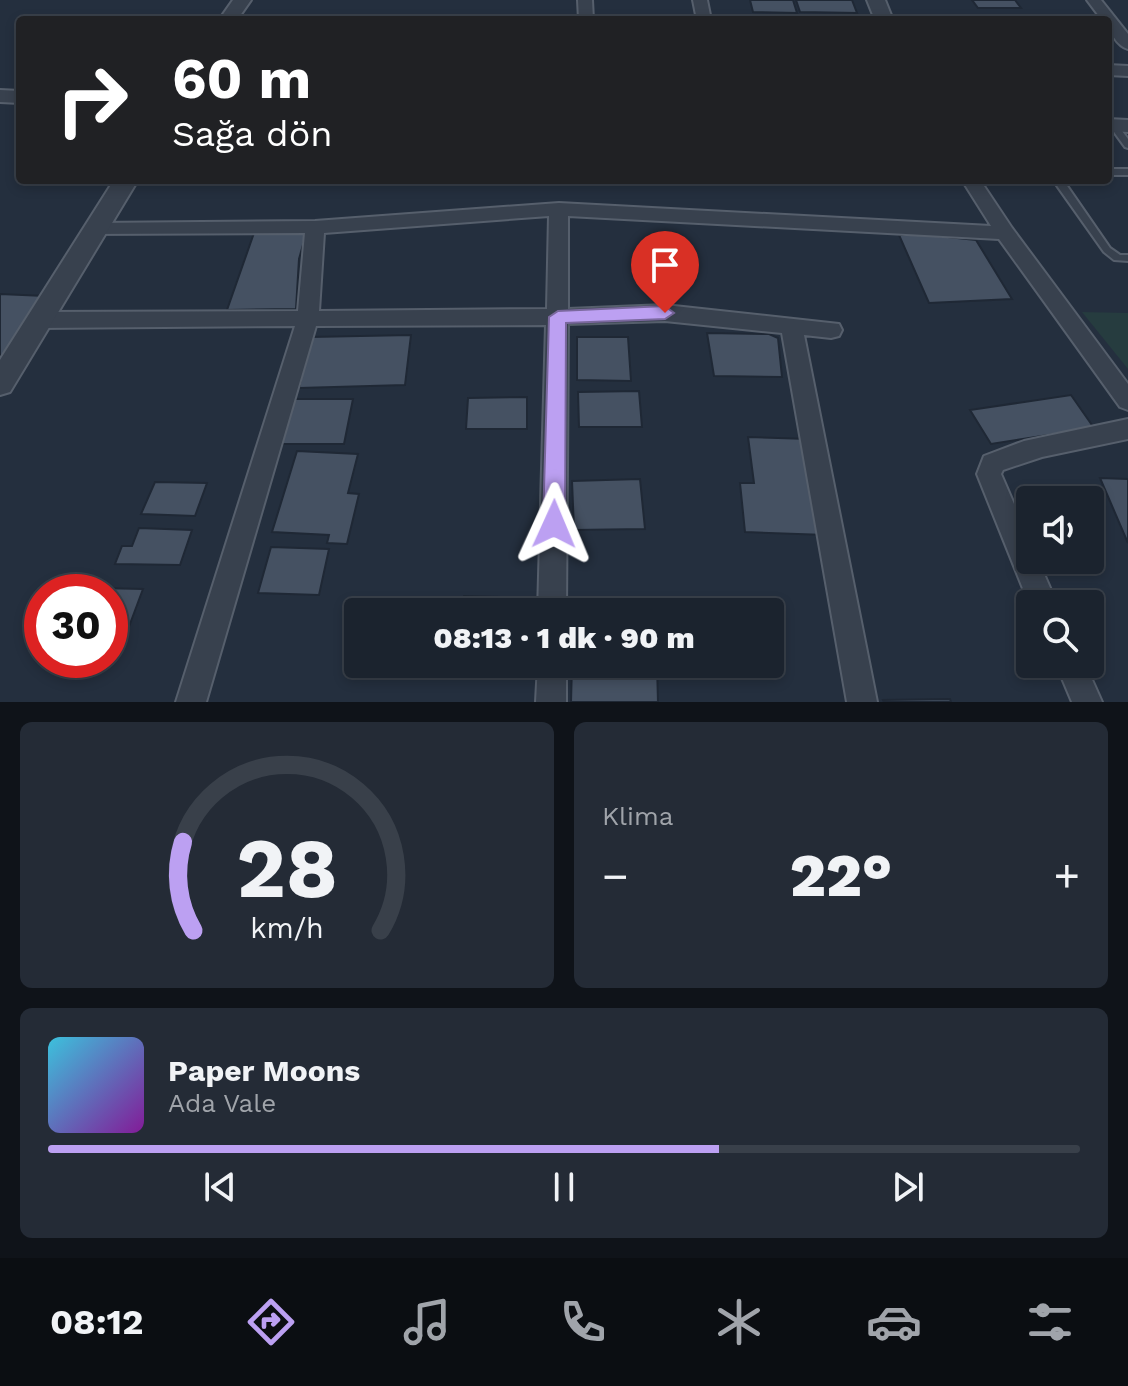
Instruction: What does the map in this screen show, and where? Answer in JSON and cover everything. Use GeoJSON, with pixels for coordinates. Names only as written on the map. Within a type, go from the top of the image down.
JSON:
{"type":"FeatureCollection","features":[{"type":"Feature","properties":{"kind":"street"},"geometry":{"type":"LineString","coordinates":[[1094,0],[1106,16]]}},
{"type":"Feature","properties":{"kind":"street"},"geometry":{"type":"LineString","coordinates":[[1112,23],[1128,44]]}},
{"type":"Feature","properties":{"kind":"street"},"geometry":{"type":"LineString","coordinates":[[0,384],[123,184]]}},
{"type":"Feature","properties":{"kind":"street"},"geometry":{"type":"LineString","coordinates":[[974,184],[1005,233],[1128,401]]}},
{"type":"Feature","properties":{"kind":"street"},"geometry":{"type":"LineString","coordinates":[[94,229],[315,227],[559,209],[1005,233]]}},
{"type":"Feature","properties":{"kind":"street"},"geometry":{"type":"LineString","coordinates":[[552,598],[559,209]]}},
{"type":"Feature","properties":{"kind":"street"},"geometry":{"type":"LineString","coordinates":[[191,702],[308,318],[315,227]]}},
{"type":"Feature","properties":{"kind":"street"},"geometry":{"type":"LineString","coordinates":[[39,320],[558,317],[665,313],[831,330]]}},
{"type":"Feature","properties":{"kind":"street"},"geometry":{"type":"LineString","coordinates":[[791,325],[862,702]]}},
{"type":"Feature","properties":{"kind":"street"},"geometry":{"type":"LineString","coordinates":[[1037,590],[989,474],[993,463],[1012,453],[1092,440],[1128,429]]}},
{"type":"Feature","properties":{"kind":"street"},"geometry":{"type":"LineString","coordinates":[[551,702],[552,678]]}},
{"type":"Feature","properties":{"kind":"street"},"geometry":{"type":"LineString","coordinates":[[1076,678],[1087,702]]}},
{"type":"Feature","properties":{"kind":"lane"},"geometry":{"type":"LineString","coordinates":[[1116,125],[1128,145]]}},
{"type":"Feature","properties":{"kind":"lane"},"geometry":{"type":"LineString","coordinates":[[1061,184],[1107,250],[1118,258],[1128,258]]}},
{"type":"Feature","properties":{"kind":"green space"},"geometry":{"type":"Polygon","coordinates":[[[1082,312],[1128,313],[1128,369],[1082,312]]]}},
{"type":"Feature","properties":{"kind":"building"},"geometry":{"type":"Polygon","coordinates":[[[750,0],[793,0],[797,13],[753,12],[750,0]]]}},
{"type":"Feature","properties":{"kind":"building"},"geometry":{"type":"Polygon","coordinates":[[[796,0],[852,0],[857,13],[800,12],[796,0]]]}},
{"type":"Feature","properties":{"kind":"building"},"geometry":{"type":"Polygon","coordinates":[[[972,0],[1015,0],[1021,8],[978,8],[972,0]]]}},
{"type":"Feature","properties":{"kind":"building"},"geometry":{"type":"Polygon","coordinates":[[[254,233],[306,234],[299,259],[296,309],[227,310],[254,233]]]}},
{"type":"Feature","properties":{"kind":"building"},"geometry":{"type":"Polygon","coordinates":[[[899,235],[976,240],[1012,299],[929,303],[899,235]]]}},
{"type":"Feature","properties":{"kind":"building"},"geometry":{"type":"Polygon","coordinates":[[[0,294],[45,296],[0,369],[0,294]]]}},
{"type":"Feature","properties":{"kind":"building"},"geometry":{"type":"Polygon","coordinates":[[[707,333],[769,334],[778,338],[782,377],[714,376],[707,333]]]}},
{"type":"Feature","properties":{"kind":"building"},"geometry":{"type":"Polygon","coordinates":[[[411,335],[405,385],[299,388],[310,337],[411,335]]]}},
{"type":"Feature","properties":{"kind":"building"},"geometry":{"type":"Polygon","coordinates":[[[577,337],[628,337],[631,381],[577,380],[577,337]]]}},
{"type":"Feature","properties":{"kind":"building"},"geometry":{"type":"Polygon","coordinates":[[[639,391],[642,427],[579,427],[578,392],[639,391]]]}},
{"type":"Feature","properties":{"kind":"building"},"geometry":{"type":"Polygon","coordinates":[[[1071,395],[1094,428],[991,444],[970,410],[1071,395]]]}},
{"type":"Feature","properties":{"kind":"building"},"geometry":{"type":"Polygon","coordinates":[[[527,397],[527,429],[466,429],[468,398],[527,397]]]}},
{"type":"Feature","properties":{"kind":"building"},"geometry":{"type":"Polygon","coordinates":[[[293,399],[353,399],[344,444],[281,444],[293,399]]]}},
{"type":"Feature","properties":{"kind":"building"},"geometry":{"type":"Polygon","coordinates":[[[748,437],[809,439],[826,535],[745,532],[740,483],[754,483],[748,437]]]}},
{"type":"Feature","properties":{"kind":"building"},"geometry":{"type":"Polygon","coordinates":[[[297,451],[358,454],[348,493],[359,494],[347,544],[327,543],[329,535],[272,532],[297,451]]]}},
{"type":"Feature","properties":{"kind":"building"},"geometry":{"type":"Polygon","coordinates":[[[1100,478],[1128,479],[1128,543],[1104,486],[1100,478]]]}},
{"type":"Feature","properties":{"kind":"building"},"geometry":{"type":"Polygon","coordinates":[[[640,479],[645,529],[574,530],[572,481],[640,479]]]}},
{"type":"Feature","properties":{"kind":"building"},"geometry":{"type":"Polygon","coordinates":[[[155,482],[207,483],[195,516],[141,514],[155,482]]]}},
{"type":"Feature","properties":{"kind":"building"},"geometry":{"type":"Polygon","coordinates":[[[139,528],[192,530],[180,565],[115,564],[122,546],[132,546],[139,528]]]}},
{"type":"Feature","properties":{"kind":"building"},"geometry":{"type":"Polygon","coordinates":[[[271,547],[329,549],[319,595],[258,593],[271,547]]]}},
{"type":"Feature","properties":{"kind":"building"},"geometry":{"type":"Polygon","coordinates":[[[128,589],[143,589],[128,629],[128,589]]]}},
{"type":"Feature","properties":{"kind":"building"},"geometry":{"type":"Polygon","coordinates":[[[464,596],[536,598],[464,598],[464,596]]]}},
{"type":"Feature","properties":{"kind":"building"},"geometry":{"type":"Polygon","coordinates":[[[572,678],[657,678],[658,702],[571,702],[572,678]]]}},
{"type":"Feature","properties":{"kind":"building"},"geometry":{"type":"Polygon","coordinates":[[[950,699],[951,702],[883,700],[950,699]]]}},
{"type":"Feature","properties":{"kind":"route"},"geometry":{"type":"LineString","coordinates":[[554,524],[558,317],[665,313]]}}]}
